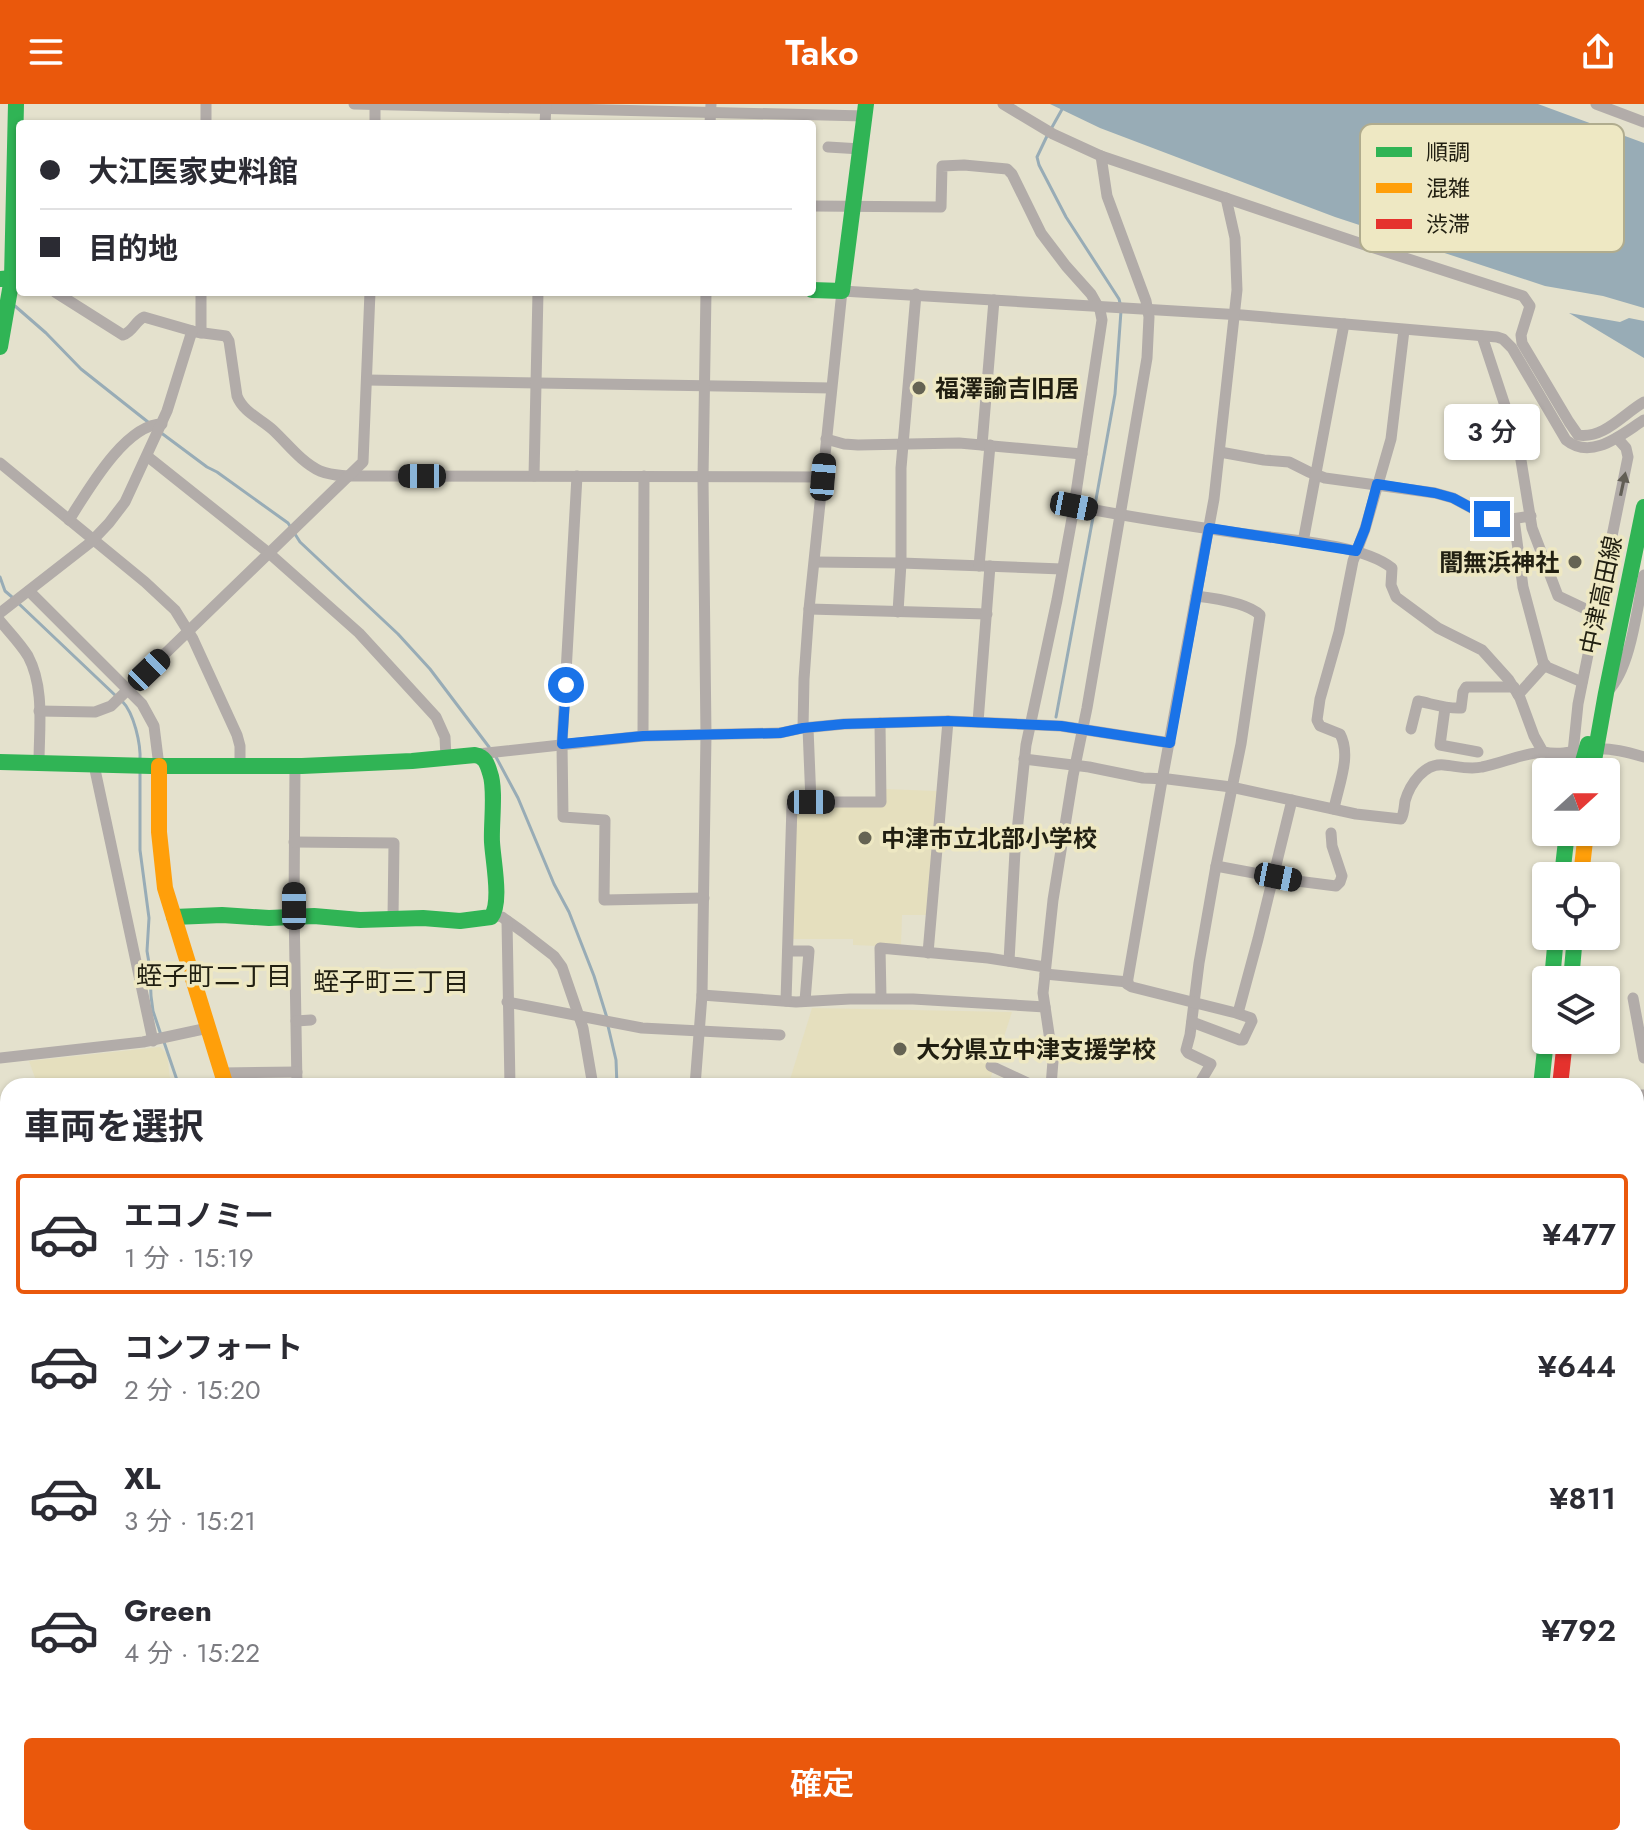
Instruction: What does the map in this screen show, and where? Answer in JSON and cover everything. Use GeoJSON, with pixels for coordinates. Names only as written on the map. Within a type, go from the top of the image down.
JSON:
{"type":"FeatureCollection","features":[{"type":"Feature","properties":{"kind":"street"},"geometry":{"type":"LineString","coordinates":[[354,104],[546,106],[711,113],[866,110],[842,291],[809,609],[804,679],[811,802]]}},
{"type":"Feature","properties":{"kind":"street"},"geometry":{"type":"LineString","coordinates":[[1003,104],[1053,134],[1101,156],[1360,242]]}},
{"type":"Feature","properties":{"kind":"street"},"geometry":{"type":"LineString","coordinates":[[1596,104],[1644,122]]}},
{"type":"Feature","properties":{"kind":"street"},"geometry":{"type":"LineString","coordinates":[[1627,116],[1644,115]]}},
{"type":"Feature","properties":{"kind":"street"},"geometry":{"type":"LineString","coordinates":[[828,147],[861,149]]}},
{"type":"Feature","properties":{"kind":"street"},"geometry":{"type":"LineString","coordinates":[[1052,1078],[1053,1061],[1043,998],[1055,888],[1147,358],[1149,311],[1107,196],[1101,156]]}},
{"type":"Feature","properties":{"kind":"street"},"geometry":{"type":"LineString","coordinates":[[816,206],[941,207],[942,166],[1007,169],[1041,233],[1089,290],[1099,307],[1102,320],[1074,506],[1024,759],[1009,961]]}},
{"type":"Feature","properties":{"kind":"street"},"geometry":{"type":"LineString","coordinates":[[1192,1022],[1243,1040],[1252,1021],[1238,1013],[1132,987],[1128,982],[1220,452],[1237,278],[1235,238],[1226,198]]}},
{"type":"Feature","properties":{"kind":"street"},"geometry":{"type":"LineString","coordinates":[[0,347],[11,279],[16,205]]}},
{"type":"Feature","properties":{"kind":"street"},"geometry":{"type":"LineString","coordinates":[[1390,252],[1523,296],[1530,307],[1521,335],[1522,343],[1578,435],[1599,433],[1644,402]]}},
{"type":"Feature","properties":{"kind":"street"},"geometry":{"type":"LineString","coordinates":[[816,290],[1235,315],[1500,338],[1508,343],[1569,442],[1592,448],[1617,438],[1644,420]]}},
{"type":"Feature","properties":{"kind":"street"},"geometry":{"type":"LineString","coordinates":[[898,612],[903,444],[916,294]]}},
{"type":"Feature","properties":{"kind":"street"},"geometry":{"type":"LineString","coordinates":[[61,296],[123,335],[144,317],[228,338],[237,396],[242,406],[312,467],[326,473],[350,476],[823,477]]}},
{"type":"Feature","properties":{"kind":"street"},"geometry":{"type":"LineString","coordinates":[[0,613],[93,540],[125,502],[162,424],[197,332],[201,296]]}},
{"type":"Feature","properties":{"kind":"street"},"geometry":{"type":"LineString","coordinates":[[39,711],[90,712],[111,706],[363,462],[370,296]]}},
{"type":"Feature","properties":{"kind":"street"},"geometry":{"type":"LineString","coordinates":[[534,476],[538,296]]}},
{"type":"Feature","properties":{"kind":"street"},"geometry":{"type":"LineString","coordinates":[[696,1078],[702,995],[704,898],[706,296]]}},
{"type":"Feature","properties":{"kind":"street"},"geometry":{"type":"LineString","coordinates":[[978,722],[987,614],[986,445],[994,300]]}},
{"type":"Feature","properties":{"kind":"street"},"geometry":{"type":"LineString","coordinates":[[1303,542],[1344,324]]}},
{"type":"Feature","properties":{"kind":"street"},"geometry":{"type":"LineString","coordinates":[[1334,809],[1345,746],[1340,734],[1323,729],[1317,720],[1320,699],[1339,632],[1356,551],[1388,451],[1404,330]]}},
{"type":"Feature","properties":{"kind":"street"},"geometry":{"type":"LineString","coordinates":[[1482,336],[1517,442],[1532,528],[1540,553],[1558,596],[1596,614]]}},
{"type":"Feature","properties":{"kind":"street"},"geometry":{"type":"LineString","coordinates":[[367,380],[831,388]]}},
{"type":"Feature","properties":{"kind":"street"},"geometry":{"type":"LineString","coordinates":[[69,520],[118,449],[142,430],[162,424]]}},
{"type":"Feature","properties":{"kind":"street"},"geometry":{"type":"LineString","coordinates":[[1580,758],[1585,751],[1577,710],[1628,457],[1626,448],[1617,438]]}},
{"type":"Feature","properties":{"kind":"street"},"geometry":{"type":"LineString","coordinates":[[826,439],[858,445],[943,442],[1082,454]]}},
{"type":"Feature","properties":{"kind":"street"},"geometry":{"type":"LineString","coordinates":[[1220,452],[1289,462],[1316,475],[1435,493],[1453,498],[1492,519],[1531,516]]}},
{"type":"Feature","properties":{"kind":"street"},"geometry":{"type":"LineString","coordinates":[[147,456],[270,554],[359,633],[433,713],[443,732],[446,758]]}},
{"type":"Feature","properties":{"kind":"street"},"geometry":{"type":"LineString","coordinates":[[0,463],[175,610],[190,632],[237,735],[240,766]]}},
{"type":"Feature","properties":{"kind":"street"},"geometry":{"type":"LineString","coordinates":[[577,476],[562,744],[563,817],[605,820],[604,900],[704,898]]}},
{"type":"Feature","properties":{"kind":"street"},"geometry":{"type":"LineString","coordinates":[[643,736],[644,476]]}},
{"type":"Feature","properties":{"kind":"street"},"geometry":{"type":"LineString","coordinates":[[1074,506],[1356,551],[1374,557],[1392,568],[1391,585],[1396,597],[1438,628],[1482,650],[1516,691],[1543,752]]}},
{"type":"Feature","properties":{"kind":"street","name":"中津高田線"},"geometry":{"type":"LineString","coordinates":[[1583,758],[1606,693],[1644,507]]}},
{"type":"Feature","properties":{"kind":"street"},"geometry":{"type":"LineString","coordinates":[[1514,519],[1526,601],[1545,665],[1582,682]]}},
{"type":"Feature","properties":{"kind":"street"},"geometry":{"type":"LineString","coordinates":[[815,562],[1062,569]]}},
{"type":"Feature","properties":{"kind":"street"},"geometry":{"type":"LineString","coordinates":[[1606,693],[1616,684],[1626,660],[1644,575]]}},
{"type":"Feature","properties":{"kind":"street"},"geometry":{"type":"LineString","coordinates":[[29,591],[129,689],[146,709],[154,726],[165,888],[223,1078]]}},
{"type":"Feature","properties":{"kind":"street"},"geometry":{"type":"LineString","coordinates":[[1196,596],[1244,606],[1258,611],[1260,615],[1241,744],[1216,866],[1186,1050],[1211,1064],[1203,1078]]}},
{"type":"Feature","properties":{"kind":"street"},"geometry":{"type":"LineString","coordinates":[[809,609],[987,614]]}},
{"type":"Feature","properties":{"kind":"street"},"geometry":{"type":"LineString","coordinates":[[0,621],[25,651],[32,665],[38,687],[39,763]]}},
{"type":"Feature","properties":{"kind":"street"},"geometry":{"type":"LineString","coordinates":[[1411,729],[1418,701],[1445,708],[1461,708],[1463,692],[1468,687],[1516,691],[1545,665]]}},
{"type":"Feature","properties":{"kind":"street"},"geometry":{"type":"LineString","coordinates":[[1445,708],[1440,745],[1478,752]]}},
{"type":"Feature","properties":{"kind":"street"},"geometry":{"type":"LineString","coordinates":[[0,762],[240,766],[401,762],[643,736],[780,733],[844,724],[948,721],[1030,724],[1170,743]]}},
{"type":"Feature","properties":{"kind":"street"},"geometry":{"type":"LineString","coordinates":[[928,953],[948,721]]}},
{"type":"Feature","properties":{"kind":"street"},"geometry":{"type":"LineString","coordinates":[[786,1001],[792,805],[794,802],[881,802],[880,723]]}},
{"type":"Feature","properties":{"kind":"street"},"geometry":{"type":"LineString","coordinates":[[1024,759],[1143,778],[1231,787],[1366,816],[1401,819],[1414,782],[1429,767],[1481,768],[1510,758],[1543,752],[1559,754],[1618,750],[1644,757]]}},
{"type":"Feature","properties":{"kind":"street","name":"中津高田線"},"geometry":{"type":"LineString","coordinates":[[1585,751],[1587,758]]}},
{"type":"Feature","properties":{"kind":"street"},"geometry":{"type":"LineString","coordinates":[[472,755],[483,757],[492,776],[492,844],[507,1002],[510,1078]]}},
{"type":"Feature","properties":{"kind":"street"},"geometry":{"type":"LineString","coordinates":[[94,765],[159,1039]]}},
{"type":"Feature","properties":{"kind":"street"},"geometry":{"type":"LineString","coordinates":[[295,765],[297,1078]]}},
{"type":"Feature","properties":{"kind":"street"},"geometry":{"type":"LineString","coordinates":[[1238,1013],[1292,800]]}},
{"type":"Feature","properties":{"kind":"street"},"geometry":{"type":"LineString","coordinates":[[1216,866],[1338,885],[1342,876],[1331,833]]}},
{"type":"Feature","properties":{"kind":"street"},"geometry":{"type":"LineString","coordinates":[[294,842],[394,843],[393,918]]}},
{"type":"Feature","properties":{"kind":"street"},"geometry":{"type":"LineString","coordinates":[[174,917],[324,916],[360,920],[423,918],[470,921],[500,918],[559,961],[579,1015],[591,1078]]}},
{"type":"Feature","properties":{"kind":"street"},"geometry":{"type":"LineString","coordinates":[[881,998],[880,948],[1009,961],[1045,970],[1128,982]]}},
{"type":"Feature","properties":{"kind":"street"},"geometry":{"type":"LineString","coordinates":[[788,951],[809,951],[805,1001]]}},
{"type":"Feature","properties":{"kind":"street"},"geometry":{"type":"LineString","coordinates":[[702,995],[786,1001],[934,999],[1045,1007]]}},
{"type":"Feature","properties":{"kind":"street"},"geometry":{"type":"LineString","coordinates":[[1633,998],[1644,1058]]}},
{"type":"Feature","properties":{"kind":"street"},"geometry":{"type":"LineString","coordinates":[[507,1002],[626,1026],[780,1035]]}},
{"type":"Feature","properties":{"kind":"street"},"geometry":{"type":"LineString","coordinates":[[296,1021],[311,1020]]}},
{"type":"Feature","properties":{"kind":"street"},"geometry":{"type":"LineString","coordinates":[[0,1058],[159,1039],[208,1028]]}},
{"type":"Feature","properties":{"kind":"street"},"geometry":{"type":"LineString","coordinates":[[1542,1078],[1545,1054]]}},
{"type":"Feature","properties":{"kind":"street"},"geometry":{"type":"LineString","coordinates":[[1560,1078],[1563,1054]]}},
{"type":"Feature","properties":{"kind":"street"},"geometry":{"type":"LineString","coordinates":[[991,1066],[1017,1078]]}},
{"type":"Feature","properties":{"kind":"street"},"geometry":{"type":"LineString","coordinates":[[242,1078],[297,1072]]}},
{"type":"Feature","properties":{"kind":"shaded area","name":"中津市立北部小学校"},"geometry":{"type":"Polygon","coordinates":[[[884,789],[938,791],[927,915],[902,915],[901,947],[853,945],[853,939],[791,939],[796,807],[883,807],[884,789]]]}},
{"type":"Feature","properties":{"kind":"shaded area","name":"大分県立中津支援学校"},"geometry":{"type":"Polygon","coordinates":[[[812,1008],[1012,1012],[991,1078],[790,1078],[812,1008]]]}},
{"type":"Feature","properties":{"kind":"shaded area"},"geometry":{"type":"Polygon","coordinates":[[[160,1047],[167,1054],[170,1078],[35,1078],[29,1061],[160,1047]]]}},
{"type":"Feature","properties":{"kind":"water"},"geometry":{"type":"Polygon","coordinates":[[[1050,104],[1538,104],[1592,124],[1360,124],[1360,225],[1100,128],[1050,104]]]}},
{"type":"Feature","properties":{"kind":"water"},"geometry":{"type":"Polygon","coordinates":[[[1624,136],[1644,143],[1644,308],[1603,296],[1545,286],[1442,252],[1624,252],[1624,136]]]}},
{"type":"Feature","properties":{"kind":"water"},"geometry":{"type":"Polygon","coordinates":[[[1569,313],[1620,322],[1629,318],[1644,321],[1644,358],[1569,313]]]}},
{"type":"Feature","properties":{"kind":"waterway"},"geometry":{"type":"LineString","coordinates":[[1051,129],[1065,104]]}},
{"type":"Feature","properties":{"kind":"waterway"},"geometry":{"type":"LineString","coordinates":[[1047,136],[1037,157],[1039,165],[1066,217],[1120,303]]}},
{"type":"Feature","properties":{"kind":"waterway"},"geometry":{"type":"LineString","coordinates":[[15,306],[81,369],[148,422]]}},
{"type":"Feature","properties":{"kind":"waterway"},"geometry":{"type":"LineString","coordinates":[[1095,505],[1115,394],[1121,311]]}},
{"type":"Feature","properties":{"kind":"waterway"},"geometry":{"type":"LineString","coordinates":[[160,432],[288,523],[300,542],[398,634],[430,669],[489,747]]}},
{"type":"Feature","properties":{"kind":"waterway"},"geometry":{"type":"LineString","coordinates":[[1056,717],[1094,512]]}},
{"type":"Feature","properties":{"kind":"waterway"},"geometry":{"type":"LineString","coordinates":[[0,577],[5,591],[12,597]]}},
{"type":"Feature","properties":{"kind":"waterway"},"geometry":{"type":"LineString","coordinates":[[17,602],[116,696]]}},
{"type":"Feature","properties":{"kind":"waterway"},"geometry":{"type":"LineString","coordinates":[[122,701],[136,729],[140,761]]}},
{"type":"Feature","properties":{"kind":"waterway"},"geometry":{"type":"LineString","coordinates":[[496,757],[518,798],[569,912],[607,1018]]}},
{"type":"Feature","properties":{"kind":"waterway"},"geometry":{"type":"LineString","coordinates":[[140,773],[140,850],[149,918],[147,951],[153,1011],[161,1035]]}},
{"type":"Feature","properties":{"kind":"waterway"},"geometry":{"type":"LineString","coordinates":[[608,1026],[617,1078]]}},
{"type":"Feature","properties":{"kind":"waterway"},"geometry":{"type":"LineString","coordinates":[[164,1042],[176,1078]]}},
{"type":"Feature","properties":{"kind":"traffic: fast"},"geometry":{"type":"LineString","coordinates":[[16,104],[12,278],[16,278]]}},
{"type":"Feature","properties":{"kind":"traffic: fast"},"geometry":{"type":"LineString","coordinates":[[816,290],[842,291],[866,104]]}},
{"type":"Feature","properties":{"kind":"traffic: fast"},"geometry":{"type":"LineString","coordinates":[[0,279],[12,278],[0,347]]}},
{"type":"Feature","properties":{"kind":"traffic: fast"},"geometry":{"type":"LineString","coordinates":[[1594,758],[1644,507]]}},
{"type":"Feature","properties":{"kind":"traffic: fast"},"geometry":{"type":"LineString","coordinates":[[1584,758],[1588,744]]}},
{"type":"Feature","properties":{"kind":"traffic: fast"},"geometry":{"type":"LineString","coordinates":[[0,762],[302,766],[475,755],[487,763],[493,788],[492,842],[496,892],[491,917],[460,921],[423,918],[360,920],[314,916],[174,917]]}},
{"type":"Feature","properties":{"kind":"traffic: fast"},"geometry":{"type":"LineString","coordinates":[[1564,862],[1565,846]]}},
{"type":"Feature","properties":{"kind":"traffic: fast"},"geometry":{"type":"LineString","coordinates":[[1553,966],[1555,950]]}},
{"type":"Feature","properties":{"kind":"traffic: fast"},"geometry":{"type":"LineString","coordinates":[[1572,966],[1574,950]]}},
{"type":"Feature","properties":{"kind":"traffic: fast"},"geometry":{"type":"LineString","coordinates":[[1542,1078],[1544,1054]]}},
{"type":"Feature","properties":{"kind":"traffic: slow"},"geometry":{"type":"LineString","coordinates":[[159,766],[159,832],[165,888],[224,1078]]}},
{"type":"Feature","properties":{"kind":"traffic: slow"},"geometry":{"type":"LineString","coordinates":[[1583,862],[1584,846]]}},
{"type":"Feature","properties":{"kind":"traffic: jam"},"geometry":{"type":"LineString","coordinates":[[1561,1078],[1563,1054]]}},
{"type":"Feature","properties":{"kind":"place","name":"福澤諭吉旧居"},"geometry":{"type":"Point","coordinates":[919,388]}},
{"type":"Feature","properties":{"kind":"place","name":"闇無浜神社"},"geometry":{"type":"Point","coordinates":[1575,562]}},
{"type":"Feature","properties":{"kind":"place","name":"中津市立北部小学校"},"geometry":{"type":"Point","coordinates":[865,838]}},
{"type":"Feature","properties":{"kind":"place","name":"大分県立中津支援学校"},"geometry":{"type":"Point","coordinates":[900,1049]}},
{"type":"Feature","properties":{"kind":"district","name":"蛭子町二丁目"},"geometry":{"type":"Point","coordinates":[214,976]}},
{"type":"Feature","properties":{"kind":"district","name":"蛭子町三丁目"},"geometry":{"type":"Point","coordinates":[391,982]}},
{"type":"Feature","properties":{"kind":"route"},"geometry":{"type":"LineString","coordinates":[[566,685],[562,744],[643,736],[780,733],[844,724],[948,721],[1061,726],[1170,743],[1209,528],[1356,551],[1377,484],[1453,498],[1492,519]]}}]}
